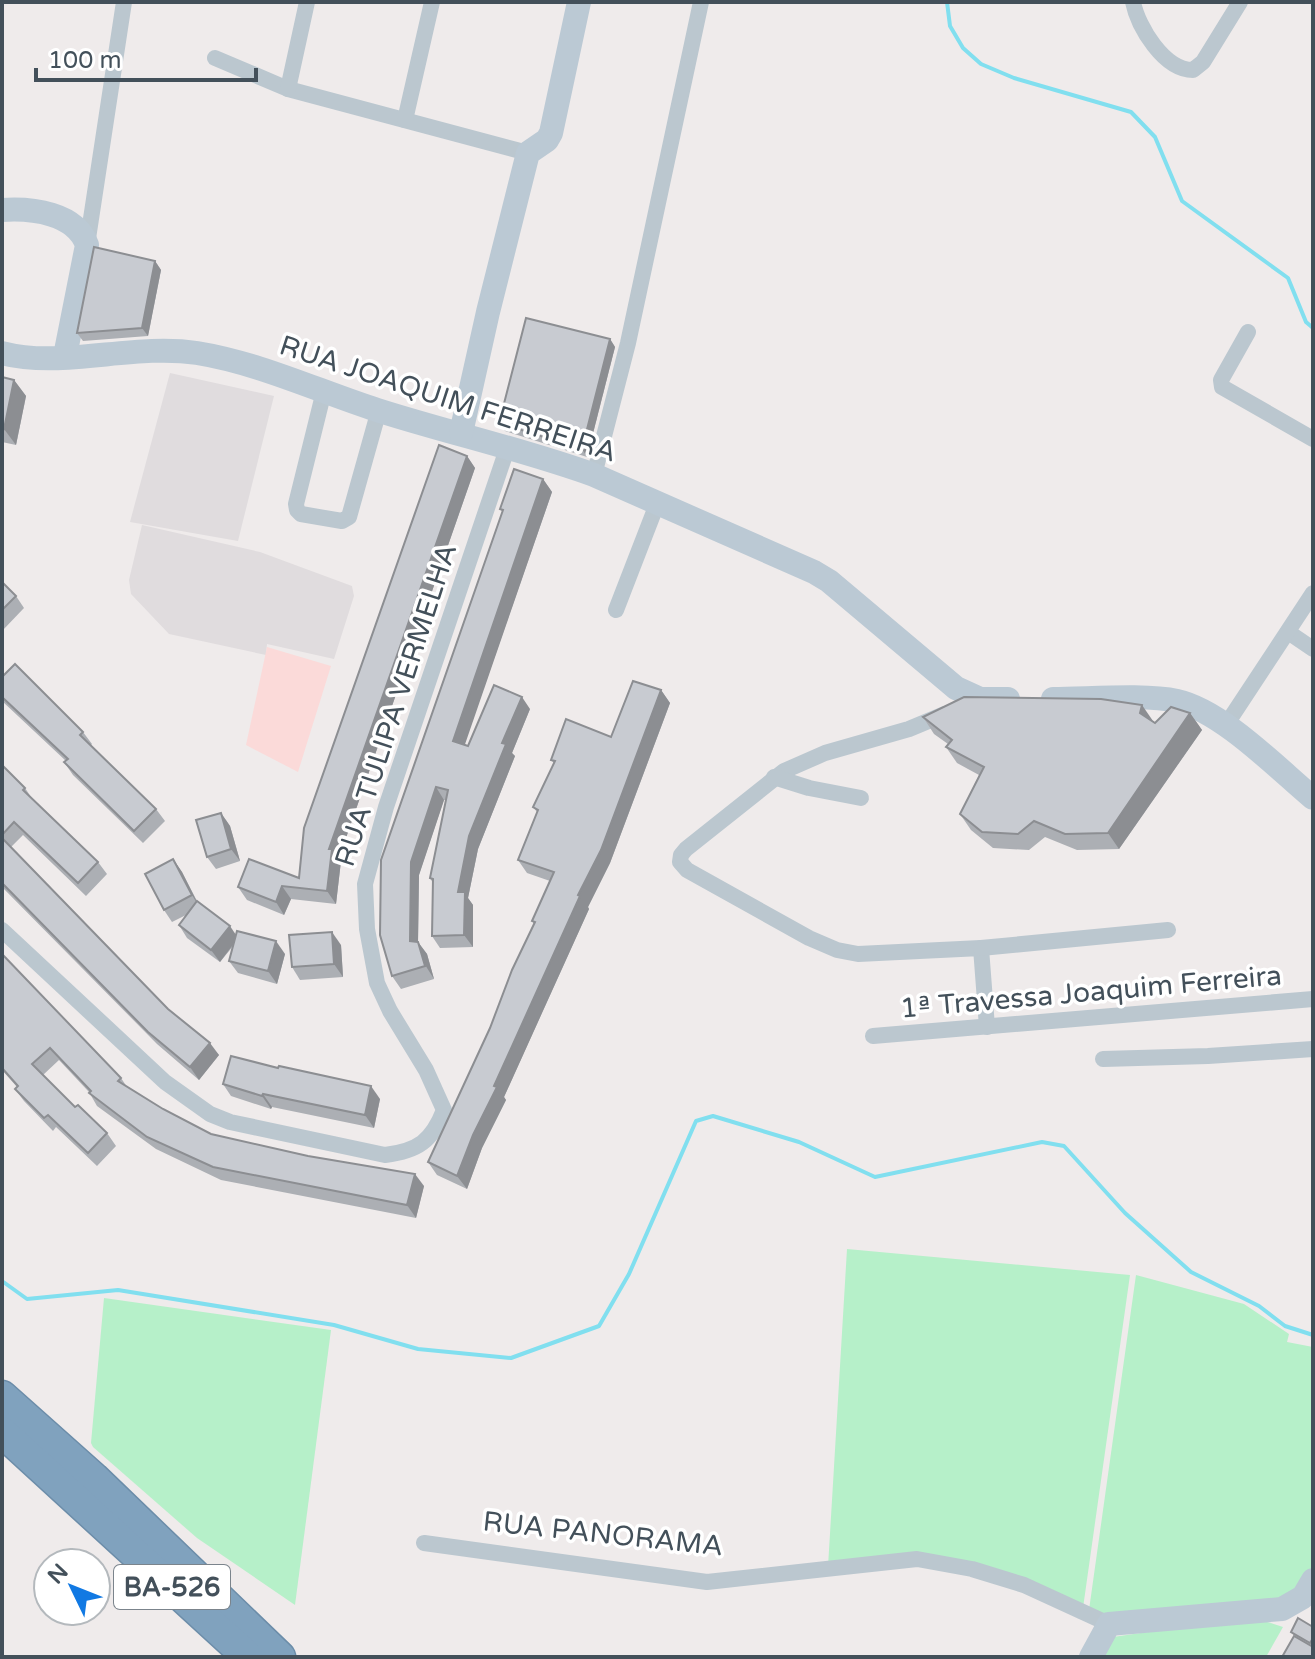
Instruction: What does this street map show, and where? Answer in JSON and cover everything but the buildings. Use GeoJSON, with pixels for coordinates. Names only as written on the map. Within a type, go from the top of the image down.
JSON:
{"type":"FeatureCollection","features":[{"type":"Feature","properties":{"kind":"highway","name":"BA-526"},"geometry":{"type":"LineString","coordinates":[[2,1396],[94,1478],[280,1657]]}},
{"type":"Feature","properties":{"kind":"highway","name":"BA-526"},"geometry":{"type":"LineString","coordinates":[[2,1432],[244,1653]]}},
{"type":"Feature","properties":{"kind":"street"},"geometry":{"type":"LineString","coordinates":[[65,356],[87,245],[124,2]]}},
{"type":"Feature","properties":{"kind":"street"},"geometry":{"type":"LineString","coordinates":[[288,89],[307,2]]}},
{"type":"Feature","properties":{"kind":"street"},"geometry":{"type":"LineString","coordinates":[[405,120],[432,2]]}},
{"type":"Feature","properties":{"kind":"street"},"geometry":{"type":"LineString","coordinates":[[461,433],[528,153],[547,140],[551,133],[579,2]]}},
{"type":"Feature","properties":{"kind":"street"},"geometry":{"type":"LineString","coordinates":[[594,475],[628,343],[701,2]]}},
{"type":"Feature","properties":{"kind":"street"},"geometry":{"type":"LineString","coordinates":[[1133,2],[1145,35],[1177,67],[1193,70],[1203,62],[1240,2]]}},
{"type":"Feature","properties":{"kind":"street"},"geometry":{"type":"LineString","coordinates":[[215,58],[288,89],[528,153]]}},
{"type":"Feature","properties":{"kind":"street"},"geometry":{"type":"LineString","coordinates":[[2,210],[20,209],[60,218],[78,227],[87,245]]}},
{"type":"Feature","properties":{"kind":"street"},"geometry":{"type":"LineString","coordinates":[[1248,332],[1221,380],[1223,389],[1313,439]]}},
{"type":"Feature","properties":{"kind":"street","name":"RUA JOAQUIM FERREIRA"},"geometry":{"type":"LineString","coordinates":[[2,353],[21,357],[159,351],[197,353],[241,363],[379,410],[508,446],[594,475],[657,504],[724,525],[829,581],[956,688],[980,699],[1177,701],[1226,725],[1313,798]]}},
{"type":"Feature","properties":{"kind":"street"},"geometry":{"type":"LineString","coordinates":[[324,391],[297,510],[301,514],[342,521],[349,517],[379,410]]}},
{"type":"Feature","properties":{"kind":"street","name":"RUA TULIPA VERMELHA"},"geometry":{"type":"LineString","coordinates":[[2,930],[165,1082],[210,1114],[230,1122],[385,1155],[418,1147],[433,1132],[444,1110],[426,1070],[390,1011],[377,983],[367,929],[365,884],[386,807],[508,446]]}},
{"type":"Feature","properties":{"kind":"street"},"geometry":{"type":"LineString","coordinates":[[616,610],[657,504]]}},
{"type":"Feature","properties":{"kind":"street"},"geometry":{"type":"LineString","coordinates":[[1226,725],[1313,593]]}},
{"type":"Feature","properties":{"kind":"street"},"geometry":{"type":"LineString","coordinates":[[1288,632],[1313,649]]}},
{"type":"Feature","properties":{"kind":"street"},"geometry":{"type":"LineString","coordinates":[[980,699],[909,729],[825,753],[774,777],[686,849],[680,862],[687,870],[809,938],[837,950],[858,954],[981,948],[1168,930]]}},
{"type":"Feature","properties":{"kind":"street"},"geometry":{"type":"LineString","coordinates":[[774,777],[809,788],[861,798]]}},
{"type":"Feature","properties":{"kind":"street"},"geometry":{"type":"LineString","coordinates":[[981,948],[987,1027]]}},
{"type":"Feature","properties":{"kind":"street","name":"1ª Travessa Joaquim Ferreira"},"geometry":{"type":"LineString","coordinates":[[873,1036],[1313,999]]}},
{"type":"Feature","properties":{"kind":"street"},"geometry":{"type":"LineString","coordinates":[[1103,1059],[1313,1049]]}},
{"type":"Feature","properties":{"kind":"street","name":"RUA PANORAMA"},"geometry":{"type":"LineString","coordinates":[[424,1543],[707,1582],[917,1559],[972,1569],[1024,1585],[1109,1624]]}},
{"type":"Feature","properties":{"kind":"street"},"geometry":{"type":"LineString","coordinates":[[1091,1657],[1109,1624],[1282,1609],[1303,1597],[1313,1580]]}},
{"type":"Feature","properties":{"kind":"shaded area"},"geometry":{"type":"Polygon","coordinates":[[[170,373],[274,396],[238,541],[130,522],[170,373]]]}},
{"type":"Feature","properties":{"kind":"shaded area"},"geometry":{"type":"Polygon","coordinates":[[[142,525],[260,552],[352,586],[354,596],[334,659],[267,644],[266,655],[169,634],[131,594],[129,580],[142,525]]]}},
{"type":"Feature","properties":{"kind":"shaded area"},"geometry":{"type":"Polygon","coordinates":[[[267,647],[331,666],[298,772],[246,745],[267,647]]]}},
{"type":"Feature","properties":{"kind":"green space"},"geometry":{"type":"Polygon","coordinates":[[[847,1249],[1130,1275],[1083,1608],[935,1556],[828,1567],[847,1249]]]}},
{"type":"Feature","properties":{"kind":"green space"},"geometry":{"type":"Polygon","coordinates":[[[1136,1275],[1244,1304],[1289,1334],[1287,1342],[1313,1347],[1313,1568],[1306,1585],[1295,1597],[1110,1624],[1089,1610],[1136,1275]]]}},
{"type":"Feature","properties":{"kind":"green space"},"geometry":{"type":"Polygon","coordinates":[[[104,1298],[331,1330],[295,1605],[197,1538],[93,1447],[104,1298]]]}},
{"type":"Feature","properties":{"kind":"green space"},"geometry":{"type":"Polygon","coordinates":[[[1238,1619],[1261,1620],[1283,1627],[1266,1657],[1100,1657],[1113,1637],[1238,1619]]]}},
{"type":"Feature","properties":{"kind":"waterway"},"geometry":{"type":"LineString","coordinates":[[947,2],[950,26],[963,48],[981,64],[1014,78],[1131,112],[1155,137],[1182,201],[1288,278],[1306,322],[1313,328]]}},
{"type":"Feature","properties":{"kind":"waterway"},"geometry":{"type":"LineString","coordinates":[[2,1281],[27,1299],[118,1290],[334,1325],[418,1349],[511,1358],[599,1326],[629,1274],[696,1121],[713,1116],[799,1142],[875,1177],[1042,1142],[1064,1146],[1125,1213],[1191,1272],[1259,1306],[1285,1326],[1313,1335]]}}]}
